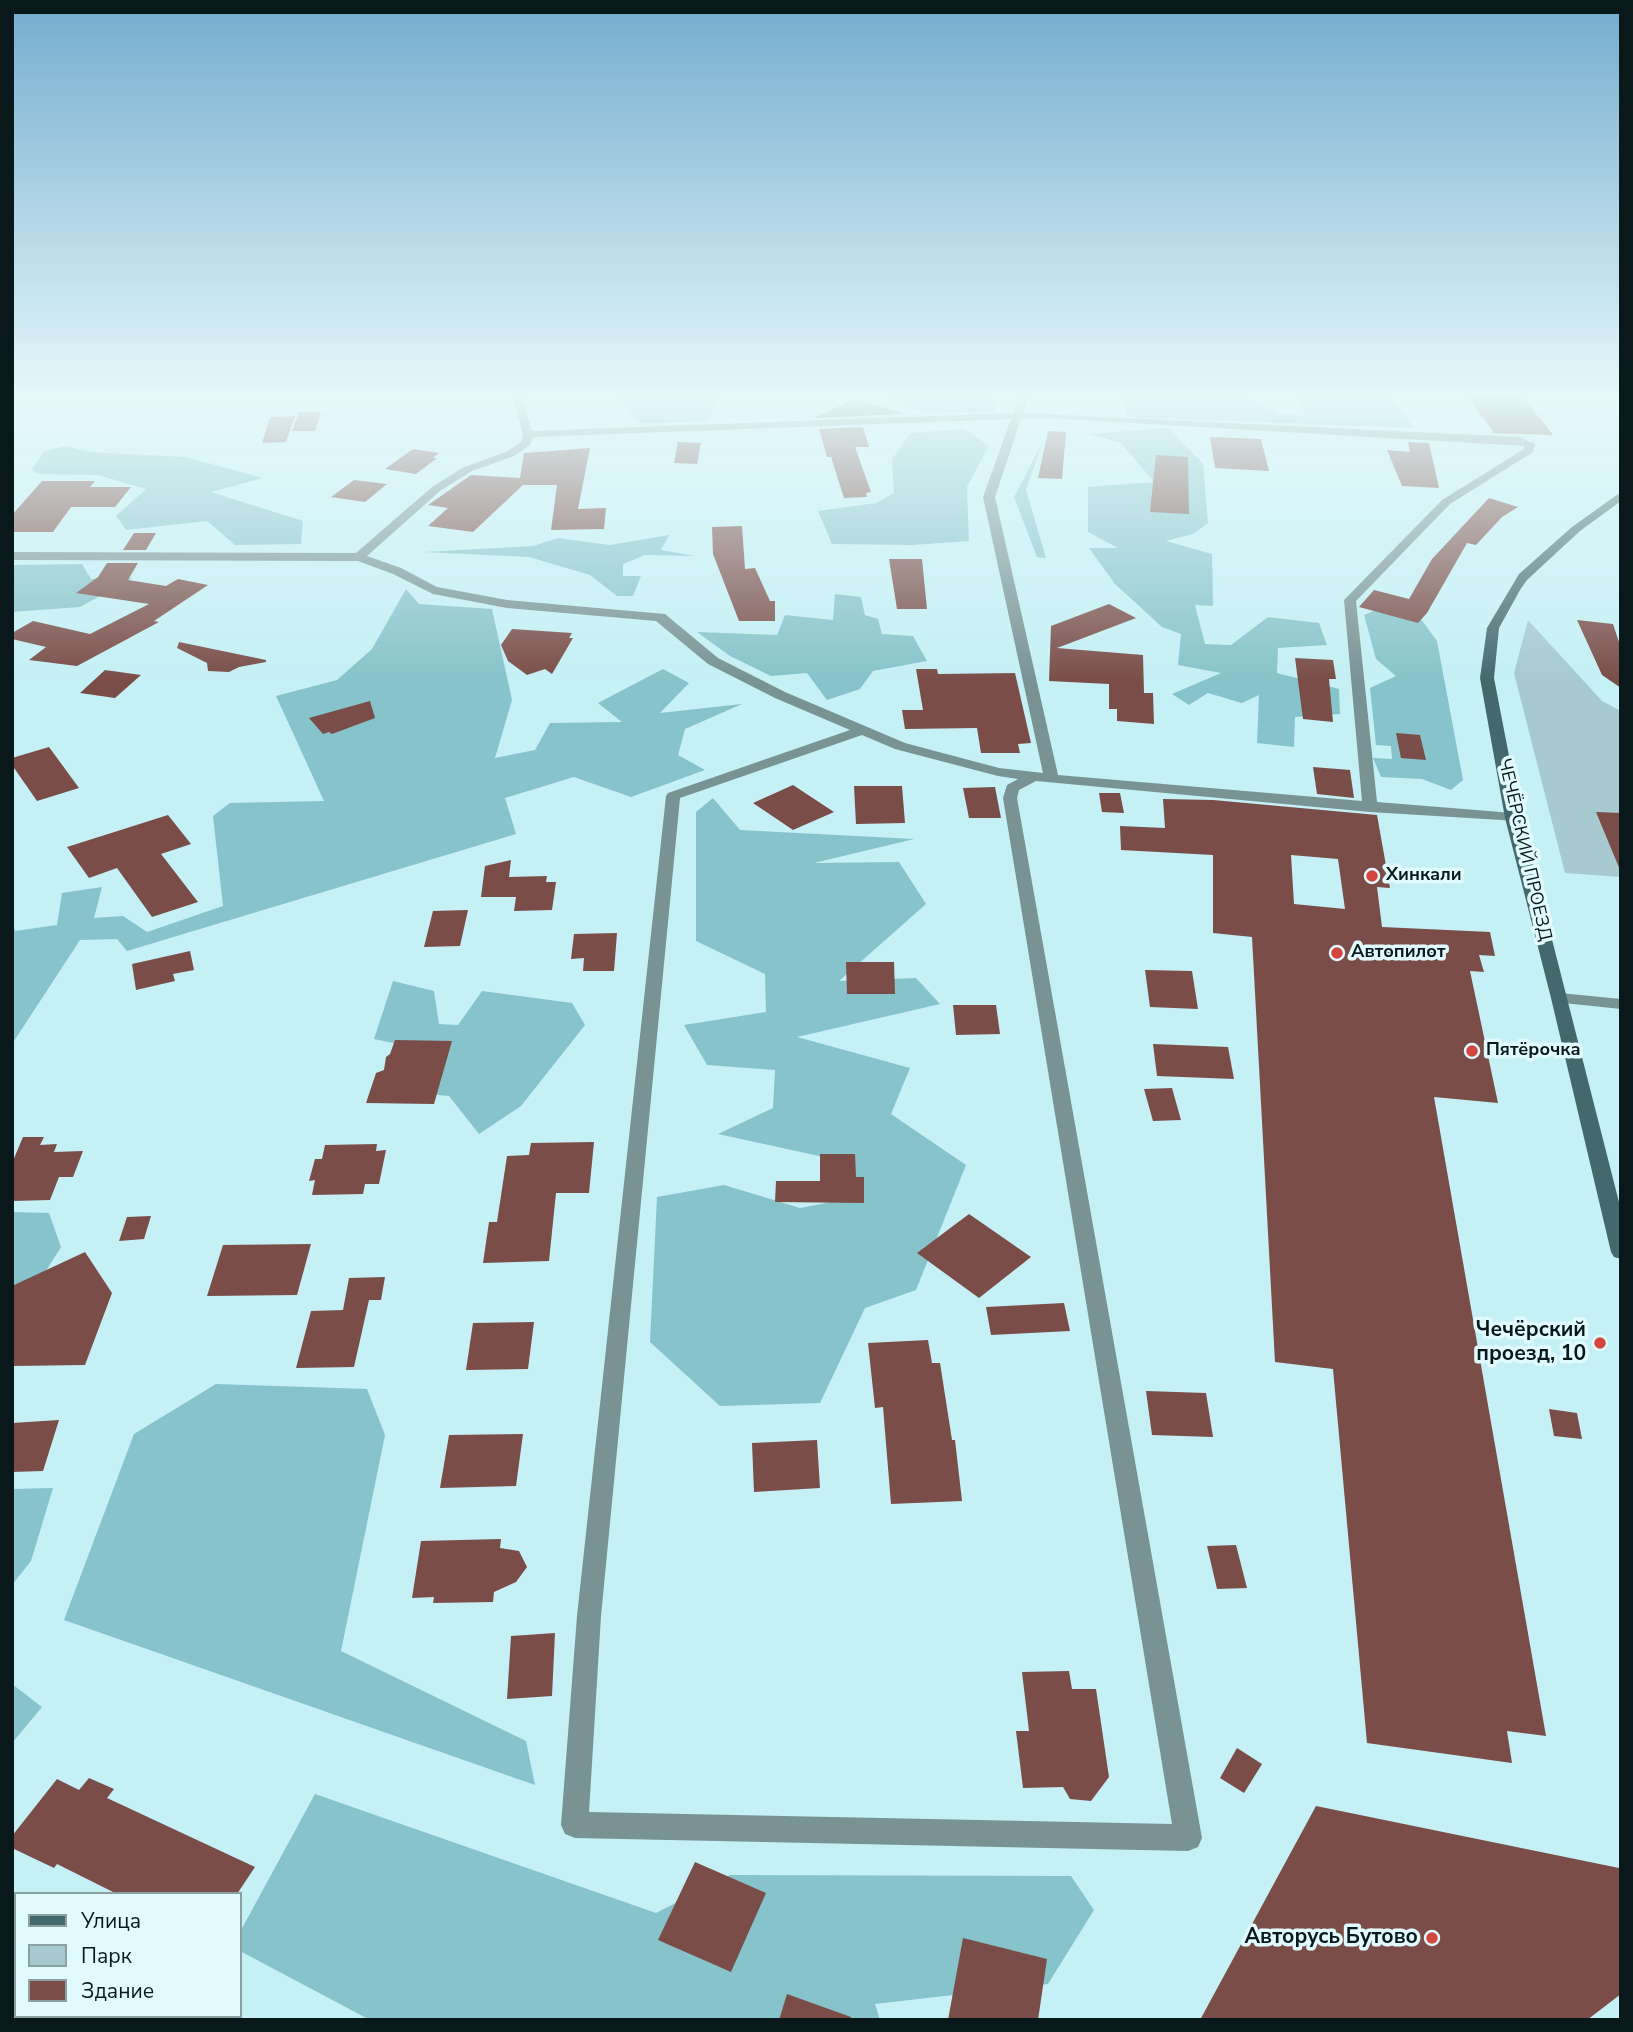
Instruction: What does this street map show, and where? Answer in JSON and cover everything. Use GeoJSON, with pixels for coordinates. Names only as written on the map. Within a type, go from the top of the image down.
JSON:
{"type":"FeatureCollection","features":[{"type":"Feature","properties":{"kind":"main road","name":"ЧЕЧЁРСКИЙ ПРОЕЗД"},"geometry":{"type":"LineString","coordinates":[[1621,495],[1576,529],[1523,577],[1493,628],[1487,678],[1513,818],[1560,998],[1621,1252]]}},
{"type":"Feature","properties":{"kind":"street"},"geometry":{"type":"LineString","coordinates":[[359,557],[434,491]]}},
{"type":"Feature","properties":{"kind":"street"},"geometry":{"type":"LineString","coordinates":[[991,491],[989,497],[1044,778]]}},
{"type":"Feature","properties":{"kind":"street"},"geometry":{"type":"LineString","coordinates":[[1370,807],[1349,600],[1446,502],[1464,491]]}},
{"type":"Feature","properties":{"kind":"street"},"geometry":{"type":"LineString","coordinates":[[12,556],[359,557],[397,571],[433,590],[507,604],[660,617],[713,662],[780,695],[900,746],[998,772],[1513,818]]}},
{"type":"Feature","properties":{"kind":"street"},"geometry":{"type":"LineString","coordinates":[[863,730],[673,796],[589,1616],[575,1825],[1188,1838],[1010,798],[1012,788],[1044,778]]}},
{"type":"Feature","properties":{"kind":"street"},"geometry":{"type":"LineString","coordinates":[[1560,998],[1621,1004]]}},
{"type":"Feature","properties":{"kind":"green space"},"geometry":{"type":"Polygon","coordinates":[[[1528,620],[1602,701],[1621,711],[1621,877],[1565,873],[1514,673],[1528,620]]]}},
{"type":"Feature","properties":{"kind":"shaded area"},"geometry":{"type":"Polygon","coordinates":[[[144,491],[215,491],[211,492],[303,521],[301,544],[235,545],[207,521],[126,530],[116,516],[144,491]]]}},
{"type":"Feature","properties":{"kind":"shaded area"},"geometry":{"type":"Polygon","coordinates":[[[894,491],[967,491],[969,541],[912,545],[832,544],[818,511],[876,503],[894,491]]]}},
{"type":"Feature","properties":{"kind":"shaded area"},"geometry":{"type":"Polygon","coordinates":[[[1017,491],[1026,491],[1046,558],[1037,557],[1014,497],[1017,491]]]}},
{"type":"Feature","properties":{"kind":"shaded area"},"geometry":{"type":"Polygon","coordinates":[[[1088,491],[1205,491],[1208,523],[1193,534],[1166,541],[1212,554],[1213,606],[1195,605],[1205,644],[1231,645],[1268,617],[1319,623],[1327,645],[1278,648],[1277,673],[1339,689],[1340,714],[1295,717],[1294,747],[1257,743],[1259,695],[1242,703],[1208,693],[1189,705],[1172,694],[1221,673],[1178,665],[1181,634],[1162,627],[1115,584],[1089,548],[1118,548],[1088,532],[1088,491]]]}},
{"type":"Feature","properties":{"kind":"shaded area"},"geometry":{"type":"Polygon","coordinates":[[[669,535],[661,550],[695,556],[645,555],[623,564],[623,576],[641,576],[633,596],[617,596],[590,575],[529,557],[424,552],[533,546],[558,538],[610,545],[669,535]]]}},
{"type":"Feature","properties":{"kind":"shaded area"},"geometry":{"type":"Polygon","coordinates":[[[82,564],[91,579],[133,578],[80,607],[12,612],[12,565],[82,564]]]}},
{"type":"Feature","properties":{"kind":"shaded area"},"geometry":{"type":"Polygon","coordinates":[[[406,589],[419,604],[492,609],[512,700],[495,758],[535,750],[550,723],[622,722],[598,703],[663,669],[689,683],[660,713],[742,704],[685,729],[678,755],[705,770],[631,797],[574,777],[505,798],[516,834],[127,951],[117,939],[80,940],[12,1044],[12,920],[15,931],[57,925],[62,893],[102,887],[94,918],[123,916],[147,932],[223,906],[213,816],[230,803],[324,801],[276,696],[337,680],[372,649],[406,589]]]}},
{"type":"Feature","properties":{"kind":"shaded area"},"geometry":{"type":"Polygon","coordinates":[[[835,594],[861,597],[865,615],[878,619],[882,634],[913,636],[927,661],[873,671],[860,689],[827,700],[807,673],[771,676],[730,656],[697,632],[777,635],[785,615],[833,620],[835,594]]]}},
{"type":"Feature","properties":{"kind":"shaded area"},"geometry":{"type":"Polygon","coordinates":[[[1381,608],[1418,615],[1437,641],[1463,780],[1451,790],[1422,779],[1381,777],[1373,758],[1392,759],[1391,746],[1376,745],[1370,688],[1396,676],[1376,659],[1364,615],[1381,608]]]}},
{"type":"Feature","properties":{"kind":"shaded area"},"geometry":{"type":"Polygon","coordinates":[[[713,798],[740,830],[914,839],[814,863],[899,862],[926,904],[839,981],[916,978],[940,1004],[797,1037],[910,1068],[891,1114],[966,1165],[916,1290],[865,1308],[820,1403],[720,1406],[650,1342],[657,1197],[724,1185],[800,1208],[858,1197],[833,1159],[718,1134],[773,1108],[775,1070],[707,1065],[684,1025],[766,1012],[765,974],[696,941],[696,812],[713,798]]]}},
{"type":"Feature","properties":{"kind":"shaded area"},"geometry":{"type":"Polygon","coordinates":[[[393,981],[434,991],[439,1024],[458,1025],[482,991],[572,1003],[585,1025],[521,1106],[479,1134],[449,1096],[416,1093],[426,1050],[374,1039],[393,981]]]}},
{"type":"Feature","properties":{"kind":"shaded area"},"geometry":{"type":"Polygon","coordinates":[[[12,1212],[49,1213],[61,1247],[12,1325],[12,1212]]]}},
{"type":"Feature","properties":{"kind":"shaded area"},"geometry":{"type":"Polygon","coordinates":[[[216,1384],[367,1389],[385,1435],[341,1651],[526,1741],[535,1785],[64,1620],[134,1434],[216,1384]]]}},
{"type":"Feature","properties":{"kind":"shaded area"},"geometry":{"type":"Polygon","coordinates":[[[53,1488],[31,1561],[12,1585],[12,1489],[53,1488]]]}},
{"type":"Feature","properties":{"kind":"shaded area"},"geometry":{"type":"Polygon","coordinates":[[[12,1684],[42,1707],[12,1743],[12,1684]]]}},
{"type":"Feature","properties":{"kind":"shaded area"},"geometry":{"type":"Polygon","coordinates":[[[315,1794],[656,1913],[730,1875],[1071,1876],[1094,1910],[1048,1984],[875,2004],[880,2020],[370,2020],[242,1952],[242,1928],[315,1794]]]}},
{"type":"Feature","properties":{"kind":"building"},"geometry":{"type":"Polygon","coordinates":[[[33,491],[128,491],[115,507],[71,507],[53,532],[12,532],[12,515],[33,491]]]}},
{"type":"Feature","properties":{"kind":"building"},"geometry":{"type":"Polygon","coordinates":[[[339,491],[379,491],[365,502],[331,497],[339,491]]]}},
{"type":"Feature","properties":{"kind":"building"},"geometry":{"type":"Polygon","coordinates":[[[448,491],[517,491],[473,532],[428,526],[448,508],[428,505],[448,491]]]}},
{"type":"Feature","properties":{"kind":"building"},"geometry":{"type":"Polygon","coordinates":[[[556,491],[582,491],[578,509],[606,508],[604,529],[551,530],[556,491]]]}},
{"type":"Feature","properties":{"kind":"building"},"geometry":{"type":"Polygon","coordinates":[[[842,491],[871,492],[866,493],[867,497],[844,498],[842,491]]]}},
{"type":"Feature","properties":{"kind":"building"},"geometry":{"type":"Polygon","coordinates":[[[1152,491],[1189,491],[1189,514],[1150,512],[1152,491]]]}},
{"type":"Feature","properties":{"kind":"building"},"geometry":{"type":"Polygon","coordinates":[[[1489,498],[1518,507],[1502,517],[1476,545],[1467,543],[1427,613],[1418,623],[1359,607],[1374,590],[1409,599],[1432,559],[1489,498]]]}},
{"type":"Feature","properties":{"kind":"building"},"geometry":{"type":"Polygon","coordinates":[[[742,526],[745,569],[755,568],[770,601],[775,601],[775,621],[739,621],[713,554],[712,527],[742,526]]]}},
{"type":"Feature","properties":{"kind":"building"},"geometry":{"type":"Polygon","coordinates":[[[134,533],[156,533],[146,550],[123,550],[134,533]]]}},
{"type":"Feature","properties":{"kind":"building"},"geometry":{"type":"Polygon","coordinates":[[[889,559],[922,559],[927,609],[897,609],[889,559]]]}},
{"type":"Feature","properties":{"kind":"building"},"geometry":{"type":"Polygon","coordinates":[[[107,563],[138,563],[128,580],[166,586],[178,579],[208,585],[154,621],[159,622],[77,666],[29,660],[46,647],[12,639],[12,633],[33,621],[90,634],[149,604],[76,593],[98,577],[107,563]]]}},
{"type":"Feature","properties":{"kind":"building"},"geometry":{"type":"Polygon","coordinates":[[[1109,604],[1136,618],[1057,648],[1143,655],[1144,693],[1153,693],[1154,724],[1117,721],[1117,709],[1109,709],[1109,684],[1049,681],[1051,626],[1109,604]]]}},
{"type":"Feature","properties":{"kind":"building"},"geometry":{"type":"Polygon","coordinates":[[[1577,620],[1613,624],[1621,648],[1621,688],[1602,675],[1577,620]]]}},
{"type":"Feature","properties":{"kind":"building"},"geometry":{"type":"Polygon","coordinates":[[[512,629],[572,633],[569,638],[573,638],[552,674],[545,669],[527,675],[508,661],[501,645],[512,629]]]}},
{"type":"Feature","properties":{"kind":"building"},"geometry":{"type":"Polygon","coordinates":[[[179,642],[266,662],[239,667],[229,672],[208,671],[207,663],[177,648],[179,642]]]}},
{"type":"Feature","properties":{"kind":"building"},"geometry":{"type":"Polygon","coordinates":[[[1295,658],[1333,660],[1336,679],[1329,679],[1333,722],[1303,719],[1295,658]]]}},
{"type":"Feature","properties":{"kind":"building"},"geometry":{"type":"Polygon","coordinates":[[[916,669],[937,669],[938,674],[1015,673],[1031,743],[1018,744],[1020,753],[981,753],[977,728],[905,729],[902,710],[923,710],[916,669]]]}},
{"type":"Feature","properties":{"kind":"building"},"geometry":{"type":"Polygon","coordinates":[[[105,670],[141,675],[115,698],[80,693],[105,670]]]}},
{"type":"Feature","properties":{"kind":"building"},"geometry":{"type":"Polygon","coordinates":[[[370,701],[375,718],[332,734],[323,734],[309,718],[370,701]]]}},
{"type":"Feature","properties":{"kind":"building"},"geometry":{"type":"Polygon","coordinates":[[[1396,733],[1420,735],[1426,760],[1401,758],[1396,733]]]}},
{"type":"Feature","properties":{"kind":"building"},"geometry":{"type":"Polygon","coordinates":[[[49,747],[79,788],[37,801],[12,765],[12,758],[49,747]]]}},
{"type":"Feature","properties":{"kind":"building"},"geometry":{"type":"Polygon","coordinates":[[[1313,767],[1350,770],[1354,798],[1317,794],[1313,767]]]}},
{"type":"Feature","properties":{"kind":"building"},"geometry":{"type":"Polygon","coordinates":[[[793,785],[834,812],[793,830],[753,803],[793,785]]]}},
{"type":"Feature","properties":{"kind":"building"},"geometry":{"type":"Polygon","coordinates":[[[854,786],[902,786],[905,823],[856,824],[854,786]]]}},
{"type":"Feature","properties":{"kind":"building"},"geometry":{"type":"Polygon","coordinates":[[[995,787],[1001,818],[969,818],[963,788],[995,787]]]}},
{"type":"Feature","properties":{"kind":"building"},"geometry":{"type":"Polygon","coordinates":[[[1099,793],[1120,793],[1124,813],[1102,812],[1099,793]]]}},
{"type":"Feature","properties":{"kind":"building"},"geometry":{"type":"Polygon","coordinates":[[[1163,799],[1213,800],[1377,815],[1390,888],[1377,887],[1382,927],[1490,932],[1495,956],[1479,955],[1484,972],[1470,971],[1498,1103],[1434,1097],[1546,1736],[1507,1731],[1512,1763],[1367,1743],[1333,1369],[1275,1362],[1252,937],[1213,933],[1213,855],[1121,850],[1120,826],[1165,828],[1163,799]],[[1291,855],[1294,904],[1345,909],[1338,859],[1291,855]]]}},
{"type":"Feature","properties":{"kind":"building"},"geometry":{"type":"Polygon","coordinates":[[[1596,812],[1621,813],[1620,870],[1596,812]]]}},
{"type":"Feature","properties":{"kind":"building"},"geometry":{"type":"Polygon","coordinates":[[[168,815],[191,844],[161,854],[198,902],[152,917],[117,868],[89,878],[67,847],[168,815]]]}},
{"type":"Feature","properties":{"kind":"building"},"geometry":{"type":"Polygon","coordinates":[[[511,860],[509,877],[547,876],[546,882],[556,882],[552,910],[514,911],[516,897],[481,897],[485,866],[511,860]]]}},
{"type":"Feature","properties":{"kind":"building"},"geometry":{"type":"Polygon","coordinates":[[[468,910],[460,946],[424,947],[433,911],[468,910]]]}},
{"type":"Feature","properties":{"kind":"building"},"geometry":{"type":"Polygon","coordinates":[[[617,933],[614,971],[583,971],[584,958],[571,959],[574,934],[617,933]]]}},
{"type":"Feature","properties":{"kind":"building"},"geometry":{"type":"Polygon","coordinates":[[[190,951],[194,970],[173,974],[175,981],[136,990],[132,964],[190,951]]]}},
{"type":"Feature","properties":{"kind":"building"},"geometry":{"type":"Polygon","coordinates":[[[846,962],[894,962],[895,994],[847,994],[846,962]]]}},
{"type":"Feature","properties":{"kind":"building"},"geometry":{"type":"Polygon","coordinates":[[[1145,970],[1192,971],[1198,1009],[1150,1007],[1145,970]]]}},
{"type":"Feature","properties":{"kind":"building"},"geometry":{"type":"Polygon","coordinates":[[[953,1005],[996,1005],[1000,1034],[956,1035],[953,1005]]]}},
{"type":"Feature","properties":{"kind":"building"},"geometry":{"type":"Polygon","coordinates":[[[395,1040],[452,1041],[434,1104],[366,1103],[376,1073],[384,1070],[386,1057],[390,1054],[395,1040]]]}},
{"type":"Feature","properties":{"kind":"building"},"geometry":{"type":"Polygon","coordinates":[[[1153,1044],[1228,1047],[1234,1079],[1157,1076],[1153,1044]]]}},
{"type":"Feature","properties":{"kind":"building"},"geometry":{"type":"Polygon","coordinates":[[[1172,1088],[1181,1120],[1153,1121],[1144,1089],[1172,1088]]]}},
{"type":"Feature","properties":{"kind":"building"},"geometry":{"type":"Polygon","coordinates":[[[23,1137],[44,1137],[40,1145],[57,1144],[54,1152],[83,1151],[73,1177],[59,1177],[50,1200],[12,1201],[12,1163],[23,1137]]]}},
{"type":"Feature","properties":{"kind":"building"},"geometry":{"type":"Polygon","coordinates":[[[594,1142],[589,1193],[556,1193],[549,1261],[483,1263],[489,1222],[497,1222],[507,1156],[529,1155],[531,1143],[594,1142]]]}},
{"type":"Feature","properties":{"kind":"building"},"geometry":{"type":"Polygon","coordinates":[[[377,1144],[376,1151],[386,1150],[379,1184],[365,1184],[363,1194],[312,1195],[315,1180],[309,1181],[315,1159],[322,1159],[325,1145],[377,1144]]]}},
{"type":"Feature","properties":{"kind":"building"},"geometry":{"type":"Polygon","coordinates":[[[820,1154],[855,1154],[856,1177],[864,1177],[864,1203],[775,1202],[776,1181],[820,1181],[820,1154]]]}},
{"type":"Feature","properties":{"kind":"building"},"geometry":{"type":"Polygon","coordinates":[[[969,1214],[1031,1257],[979,1298],[917,1253],[969,1214]]]}},
{"type":"Feature","properties":{"kind":"building"},"geometry":{"type":"Polygon","coordinates":[[[151,1216],[144,1239],[119,1241],[127,1217],[151,1216]]]}},
{"type":"Feature","properties":{"kind":"building"},"geometry":{"type":"Polygon","coordinates":[[[311,1244],[297,1295],[207,1296],[223,1245],[311,1244]]]}},
{"type":"Feature","properties":{"kind":"building"},"geometry":{"type":"Polygon","coordinates":[[[85,1252],[112,1293],[85,1365],[12,1366],[12,1286],[85,1252]]]}},
{"type":"Feature","properties":{"kind":"building"},"geometry":{"type":"Polygon","coordinates":[[[385,1277],[381,1300],[369,1300],[354,1367],[296,1368],[311,1311],[343,1310],[349,1278],[385,1277]]]}},
{"type":"Feature","properties":{"kind":"building"},"geometry":{"type":"Polygon","coordinates":[[[1064,1303],[1070,1331],[991,1335],[986,1307],[1064,1303]]]}},
{"type":"Feature","properties":{"kind":"building"},"geometry":{"type":"Polygon","coordinates":[[[534,1322],[528,1369],[466,1370],[473,1323],[534,1322]]]}},
{"type":"Feature","properties":{"kind":"building"},"geometry":{"type":"Polygon","coordinates":[[[928,1340],[932,1363],[940,1363],[952,1440],[955,1440],[962,1501],[891,1504],[883,1407],[875,1408],[868,1343],[928,1340]]]}},
{"type":"Feature","properties":{"kind":"building"},"geometry":{"type":"Polygon","coordinates":[[[1146,1391],[1206,1393],[1213,1437],[1152,1435],[1146,1391]]]}},
{"type":"Feature","properties":{"kind":"building"},"geometry":{"type":"Polygon","coordinates":[[[1549,1409],[1577,1413],[1582,1439],[1554,1436],[1549,1409]]]}},
{"type":"Feature","properties":{"kind":"building"},"geometry":{"type":"Polygon","coordinates":[[[59,1420],[43,1471],[12,1472],[12,1423],[59,1420]]]}},
{"type":"Feature","properties":{"kind":"building"},"geometry":{"type":"Polygon","coordinates":[[[523,1434],[516,1486],[440,1488],[449,1435],[523,1434]]]}},
{"type":"Feature","properties":{"kind":"building"},"geometry":{"type":"Polygon","coordinates":[[[817,1440],[820,1488],[754,1492],[752,1443],[817,1440]]]}},
{"type":"Feature","properties":{"kind":"building"},"geometry":{"type":"Polygon","coordinates":[[[501,1539],[500,1548],[519,1551],[527,1567],[516,1582],[494,1592],[493,1602],[433,1603],[434,1597],[412,1598],[421,1541],[501,1539]]]}},
{"type":"Feature","properties":{"kind":"building"},"geometry":{"type":"Polygon","coordinates":[[[1236,1545],[1247,1588],[1217,1589],[1207,1546],[1236,1545]]]}},
{"type":"Feature","properties":{"kind":"building"},"geometry":{"type":"Polygon","coordinates":[[[555,1633],[552,1696],[507,1699],[511,1636],[555,1633]]]}},
{"type":"Feature","properties":{"kind":"building"},"geometry":{"type":"Polygon","coordinates":[[[1069,1671],[1072,1689],[1096,1689],[1109,1777],[1091,1801],[1070,1799],[1063,1787],[1023,1788],[1016,1731],[1029,1731],[1022,1672],[1069,1671]]]}},
{"type":"Feature","properties":{"kind":"building"},"geometry":{"type":"Polygon","coordinates":[[[1237,1748],[1262,1764],[1244,1793],[1220,1778],[1237,1748]]]}},
{"type":"Feature","properties":{"kind":"building"},"geometry":{"type":"Polygon","coordinates":[[[89,1778],[114,1789],[107,1798],[255,1867],[238,1892],[113,1892],[57,1864],[54,1868],[12,1848],[12,1836],[57,1779],[79,1790],[89,1778]]]}},
{"type":"Feature","properties":{"kind":"building","name":"Авторусь Бутово"},"geometry":{"type":"Polygon","coordinates":[[[1316,1806],[1619,1868],[1621,1994],[1587,2020],[1200,2020],[1316,1806]]]}},
{"type":"Feature","properties":{"kind":"building"},"geometry":{"type":"Polygon","coordinates":[[[695,1862],[766,1893],[731,1972],[658,1940],[695,1862]]]}},
{"type":"Feature","properties":{"kind":"building"},"geometry":{"type":"Polygon","coordinates":[[[963,1938],[1047,1959],[1038,2020],[948,2020],[963,1938]]]}},
{"type":"Feature","properties":{"kind":"building"},"geometry":{"type":"Polygon","coordinates":[[[787,1994],[851,2017],[850,2020],[779,2020],[787,1994]]]}},
{"type":"Feature","properties":{"kind":"place","name":"Хинкали"},"geometry":{"type":"Point","coordinates":[1372,876]}},
{"type":"Feature","properties":{"kind":"place","name":"Автопилот"},"geometry":{"type":"Point","coordinates":[1337,953]}},
{"type":"Feature","properties":{"kind":"place","name":"Пятёрочка"},"geometry":{"type":"Point","coordinates":[1472,1051]}},
{"type":"Feature","properties":{"kind":"place","name":"Чечёрский проезд, 10"},"geometry":{"type":"Point","coordinates":[1600,1343]}},
{"type":"Feature","properties":{"kind":"place","name":"Авторусь Бутово"},"geometry":{"type":"Point","coordinates":[1432,1938]}}]}
